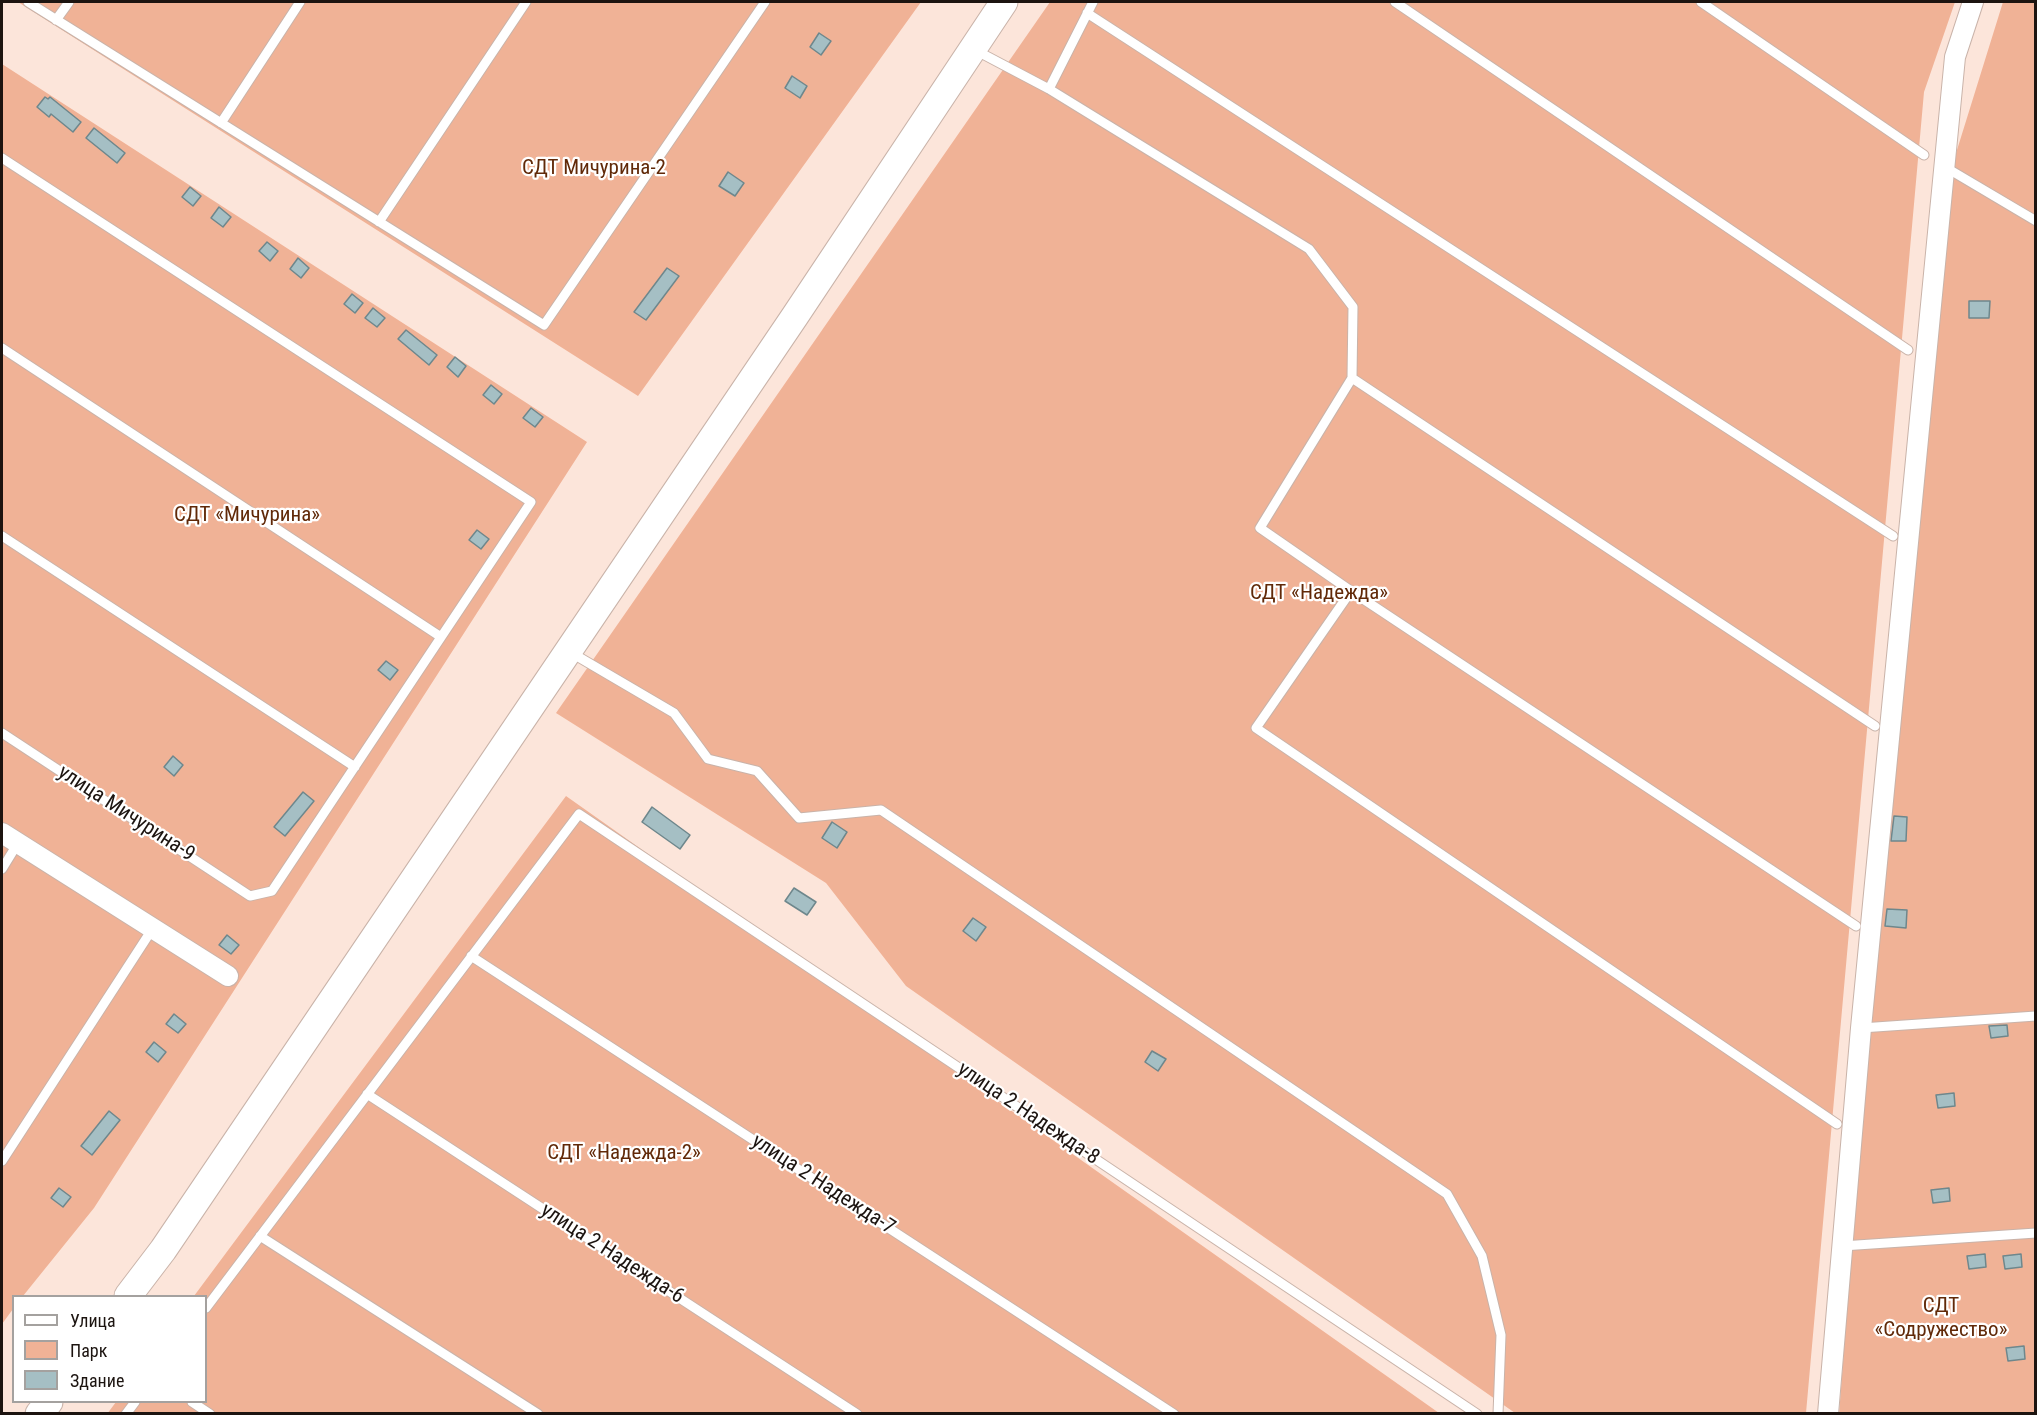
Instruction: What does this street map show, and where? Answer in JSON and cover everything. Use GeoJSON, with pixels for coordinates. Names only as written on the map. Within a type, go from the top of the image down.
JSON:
{"type":"FeatureCollection","features":[{"type":"Feature","properties":{"kind":"street"},"geometry":{"type":"LineString","coordinates":[[129,1295],[163,1250],[1004,2]]}},
{"type":"Feature","properties":{"kind":"street"},"geometry":{"type":"LineString","coordinates":[[1828,1413],[1862,1028],[1955,57],[1973,2]]}},
{"type":"Feature","properties":{"kind":"street"},"geometry":{"type":"LineString","coordinates":[[10,838],[228,976]]}},
{"type":"Feature","properties":{"kind":"lane"},"geometry":{"type":"LineString","coordinates":[[28,2],[544,325],[765,2]]}},
{"type":"Feature","properties":{"kind":"lane"},"geometry":{"type":"LineString","coordinates":[[56,20],[69,2]]}},
{"type":"Feature","properties":{"kind":"lane"},"geometry":{"type":"LineString","coordinates":[[221,123],[300,2]]}},
{"type":"Feature","properties":{"kind":"lane"},"geometry":{"type":"LineString","coordinates":[[379,222],[526,2]]}},
{"type":"Feature","properties":{"kind":"lane"},"geometry":{"type":"LineString","coordinates":[[1050,89],[1093,2]]}},
{"type":"Feature","properties":{"kind":"lane"},"geometry":{"type":"LineString","coordinates":[[1395,2],[1908,350]]}},
{"type":"Feature","properties":{"kind":"lane"},"geometry":{"type":"LineString","coordinates":[[1701,2],[1924,155]]}},
{"type":"Feature","properties":{"kind":"lane"},"geometry":{"type":"LineString","coordinates":[[1087,13],[1893,536]]}},
{"type":"Feature","properties":{"kind":"lane"},"geometry":{"type":"LineString","coordinates":[[973,48],[1050,89],[1309,249],[1353,307],[1352,378],[1260,528],[1351,591],[1856,926]]}},
{"type":"Feature","properties":{"kind":"lane"},"geometry":{"type":"LineString","coordinates":[[2,158],[531,502],[355,767],[2,536]]}},
{"type":"Feature","properties":{"kind":"lane"},"geometry":{"type":"LineString","coordinates":[[1945,167],[2036,220]]}},
{"type":"Feature","properties":{"kind":"lane"},"geometry":{"type":"LineString","coordinates":[[2,348],[441,637]]}},
{"type":"Feature","properties":{"kind":"lane"},"geometry":{"type":"LineString","coordinates":[[1352,378],[1875,726]]}},
{"type":"Feature","properties":{"kind":"lane"},"geometry":{"type":"LineString","coordinates":[[1351,591],[1256,728],[1837,1124]]}},
{"type":"Feature","properties":{"kind":"lane"},"geometry":{"type":"LineString","coordinates":[[568,651],[674,713],[708,759],[757,771],[799,818],[881,810],[1448,1194],[1482,1256],[1501,1335],[1498,1413]]}},
{"type":"Feature","properties":{"kind":"lane","name":"улица Мичурина-9"},"geometry":{"type":"LineString","coordinates":[[2,733],[250,896],[272,891],[355,767]]}},
{"type":"Feature","properties":{"kind":"lane","name":"улица 2 Надежда-8"},"geometry":{"type":"LineString","coordinates":[[471,956],[579,814],[1477,1413]]}},
{"type":"Feature","properties":{"kind":"lane"},"geometry":{"type":"LineString","coordinates":[[2,868],[10,838]]}},
{"type":"Feature","properties":{"kind":"lane"},"geometry":{"type":"LineString","coordinates":[[2,1161],[153,928]]}},
{"type":"Feature","properties":{"kind":"lane"},"geometry":{"type":"LineString","coordinates":[[207,1307],[471,956]]}},
{"type":"Feature","properties":{"kind":"lane","name":"улица 2 Надежда-7"},"geometry":{"type":"LineString","coordinates":[[471,956],[1174,1413]]}},
{"type":"Feature","properties":{"kind":"lane"},"geometry":{"type":"LineString","coordinates":[[1862,1028],[2036,1016]]}},
{"type":"Feature","properties":{"kind":"lane","name":"улица 2 Надежда-6"},"geometry":{"type":"LineString","coordinates":[[367,1094],[857,1413]]}},
{"type":"Feature","properties":{"kind":"lane"},"geometry":{"type":"LineString","coordinates":[[1842,1246],[2036,1233]]}},
{"type":"Feature","properties":{"kind":"lane"},"geometry":{"type":"LineString","coordinates":[[260,1236],[538,1413]]}},
{"type":"Feature","properties":{"kind":"lane"},"geometry":{"type":"LineString","coordinates":[[195,1403],[210,1413]]}},
{"type":"Feature","properties":{"kind":"green space","name":"СДТ Мичурина-2"},"geometry":{"type":"Polygon","coordinates":[[[18,2],[921,2],[638,396],[18,2]]]}},
{"type":"Feature","properties":{"kind":"green space","name":"СДТ «Надежда»"},"geometry":{"type":"Polygon","coordinates":[[[1050,2],[1955,2],[1924,92],[1806,1413],[1515,1413],[906,986],[826,883],[556,713],[1050,2]]]}},
{"type":"Feature","properties":{"kind":"green space","name":"СДТ «Содружество»"},"geometry":{"type":"Polygon","coordinates":[[[2003,2],[2035,2],[2035,1413],[1839,1414],[1886,804],[1943,195],[2003,2]]]}},
{"type":"Feature","properties":{"kind":"green space","name":"СДТ «Мичурина»"},"geometry":{"type":"Polygon","coordinates":[[[2,64],[587,442],[94,1208],[24,1295],[12,1295],[12,1310],[2,1324],[2,64]]]}},
{"type":"Feature","properties":{"kind":"green space","name":"СДТ «Надежда-2»"},"geometry":{"type":"Polygon","coordinates":[[[566,796],[1439,1413],[107,1414],[115,1403],[207,1403],[207,1295],[195,1295],[566,796]]]}},
{"type":"Feature","properties":{"kind":"building"},"geometry":{"type":"Polygon","coordinates":[[[819,33],[831,41],[821,55],[810,47],[819,33]]]}},
{"type":"Feature","properties":{"kind":"building"},"geometry":{"type":"Polygon","coordinates":[[[792,76],[807,86],[800,98],[785,88],[792,76]]]}},
{"type":"Feature","properties":{"kind":"building"},"geometry":{"type":"Polygon","coordinates":[[[45,97],[48,99],[50,97],[81,122],[73,132],[51,114],[49,117],[37,107],[45,97]]]}},
{"type":"Feature","properties":{"kind":"building"},"geometry":{"type":"Polygon","coordinates":[[[94,128],[125,153],[117,163],[86,138],[94,128]]]}},
{"type":"Feature","properties":{"kind":"building"},"geometry":{"type":"Polygon","coordinates":[[[728,172],[744,183],[735,196],[719,186],[728,172]]]}},
{"type":"Feature","properties":{"kind":"building"},"geometry":{"type":"Polygon","coordinates":[[[190,187],[201,196],[193,206],[182,197],[190,187]]]}},
{"type":"Feature","properties":{"kind":"building"},"geometry":{"type":"Polygon","coordinates":[[[219,207],[231,217],[223,227],[211,218],[219,207]]]}},
{"type":"Feature","properties":{"kind":"building"},"geometry":{"type":"Polygon","coordinates":[[[267,242],[278,251],[270,261],[259,251],[267,242]]]}},
{"type":"Feature","properties":{"kind":"building"},"geometry":{"type":"Polygon","coordinates":[[[298,258],[309,268],[301,278],[290,269],[298,258]]]}},
{"type":"Feature","properties":{"kind":"building"},"geometry":{"type":"Polygon","coordinates":[[[667,268],[679,276],[646,320],[634,312],[667,268]]]}},
{"type":"Feature","properties":{"kind":"building"},"geometry":{"type":"Polygon","coordinates":[[[352,294],[363,303],[355,313],[344,304],[352,294]]]}},
{"type":"Feature","properties":{"kind":"building"},"geometry":{"type":"Polygon","coordinates":[[[1969,301],[1990,301],[1989,318],[1969,318],[1969,301]]]}},
{"type":"Feature","properties":{"kind":"building"},"geometry":{"type":"Polygon","coordinates":[[[373,308],[385,318],[377,327],[365,318],[373,308]]]}},
{"type":"Feature","properties":{"kind":"building"},"geometry":{"type":"Polygon","coordinates":[[[406,330],[437,355],[429,365],[398,339],[406,330]]]}},
{"type":"Feature","properties":{"kind":"building"},"geometry":{"type":"Polygon","coordinates":[[[455,357],[466,366],[458,377],[447,367],[455,357]]]}},
{"type":"Feature","properties":{"kind":"building"},"geometry":{"type":"Polygon","coordinates":[[[491,385],[502,394],[494,404],[483,395],[491,385]]]}},
{"type":"Feature","properties":{"kind":"building"},"geometry":{"type":"Polygon","coordinates":[[[531,408],[543,417],[535,427],[523,418],[531,408]]]}},
{"type":"Feature","properties":{"kind":"building"},"geometry":{"type":"Polygon","coordinates":[[[477,530],[489,539],[481,549],[469,540],[477,530]]]}},
{"type":"Feature","properties":{"kind":"building"},"geometry":{"type":"Polygon","coordinates":[[[386,661],[398,670],[390,680],[378,670],[386,661]]]}},
{"type":"Feature","properties":{"kind":"building"},"geometry":{"type":"Polygon","coordinates":[[[173,756],[183,765],[174,776],[164,767],[173,756]]]}},
{"type":"Feature","properties":{"kind":"building"},"geometry":{"type":"Polygon","coordinates":[[[303,792],[314,801],[285,836],[274,827],[303,792]]]}},
{"type":"Feature","properties":{"kind":"building"},"geometry":{"type":"Polygon","coordinates":[[[652,807],[690,835],[680,849],[642,822],[652,807]]]}},
{"type":"Feature","properties":{"kind":"building"},"geometry":{"type":"Polygon","coordinates":[[[1894,816],[1907,817],[1906,841],[1891,841],[1894,816]]]}},
{"type":"Feature","properties":{"kind":"building"},"geometry":{"type":"Polygon","coordinates":[[[832,822],[847,832],[837,848],[822,838],[832,822]]]}},
{"type":"Feature","properties":{"kind":"building"},"geometry":{"type":"Polygon","coordinates":[[[794,888],[816,902],[807,915],[785,901],[794,888]]]}},
{"type":"Feature","properties":{"kind":"building"},"geometry":{"type":"Polygon","coordinates":[[[1887,909],[1907,910],[1906,928],[1885,926],[1887,909]]]}},
{"type":"Feature","properties":{"kind":"building"},"geometry":{"type":"Polygon","coordinates":[[[973,918],[986,927],[976,941],[963,931],[973,918]]]}},
{"type":"Feature","properties":{"kind":"building"},"geometry":{"type":"Polygon","coordinates":[[[227,935],[239,945],[231,954],[219,945],[227,935]]]}},
{"type":"Feature","properties":{"kind":"building"},"geometry":{"type":"Polygon","coordinates":[[[174,1014],[186,1024],[178,1033],[166,1024],[174,1014]]]}},
{"type":"Feature","properties":{"kind":"building"},"geometry":{"type":"Polygon","coordinates":[[[2007,1025],[2008,1036],[1991,1038],[1989,1026],[2007,1025]]]}},
{"type":"Feature","properties":{"kind":"building"},"geometry":{"type":"Polygon","coordinates":[[[154,1042],[166,1052],[158,1062],[146,1052],[154,1042]]]}},
{"type":"Feature","properties":{"kind":"building"},"geometry":{"type":"Polygon","coordinates":[[[1152,1051],[1166,1059],[1158,1071],[1145,1062],[1152,1051]]]}},
{"type":"Feature","properties":{"kind":"building"},"geometry":{"type":"Polygon","coordinates":[[[1954,1093],[1955,1106],[1938,1108],[1936,1095],[1954,1093]]]}},
{"type":"Feature","properties":{"kind":"building"},"geometry":{"type":"Polygon","coordinates":[[[109,1111],[120,1120],[92,1155],[81,1146],[109,1111]]]}},
{"type":"Feature","properties":{"kind":"building"},"geometry":{"type":"Polygon","coordinates":[[[59,1188],[71,1197],[63,1207],[51,1198],[59,1188]]]}},
{"type":"Feature","properties":{"kind":"building"},"geometry":{"type":"Polygon","coordinates":[[[1949,1188],[1950,1201],[1933,1203],[1931,1190],[1949,1188]]]}},
{"type":"Feature","properties":{"kind":"building"},"geometry":{"type":"Polygon","coordinates":[[[1985,1254],[1986,1267],[1969,1269],[1967,1256],[1985,1254]]]}},
{"type":"Feature","properties":{"kind":"building"},"geometry":{"type":"Polygon","coordinates":[[[2021,1254],[2022,1267],[2005,1269],[2003,1256],[2021,1254]]]}},
{"type":"Feature","properties":{"kind":"building"},"geometry":{"type":"Polygon","coordinates":[[[2024,1346],[2025,1359],[2008,1361],[2006,1348],[2024,1346]]]}}]}
